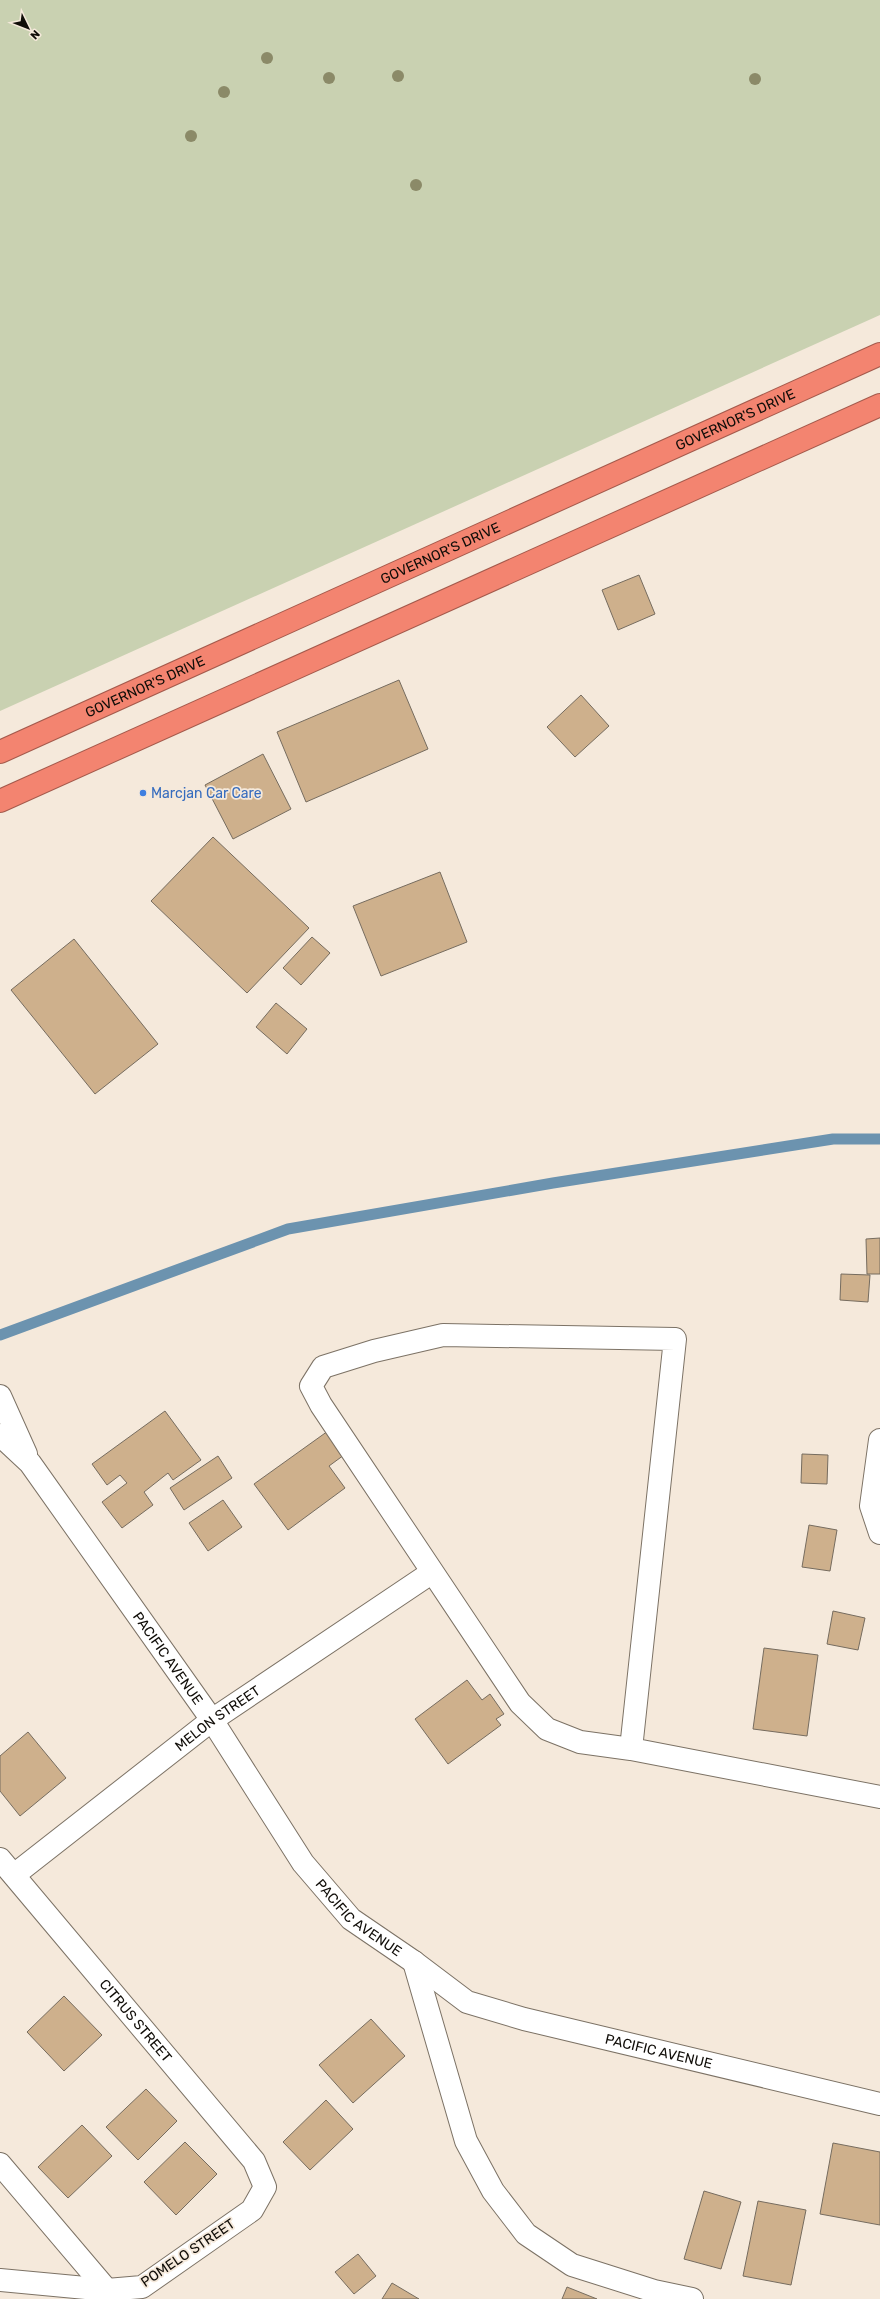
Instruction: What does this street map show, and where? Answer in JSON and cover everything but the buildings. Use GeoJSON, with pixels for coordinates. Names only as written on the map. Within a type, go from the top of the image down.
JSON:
{"type":"FeatureCollection","features":[{"type":"Feature","properties":{"kind":"highway","name":"GOVERNOR'S DRIVE"},"geometry":{"type":"LineString","coordinates":[[0,752],[880,354]]}},
{"type":"Feature","properties":{"kind":"highway"},"geometry":{"type":"LineString","coordinates":[[0,801],[880,405]]}},
{"type":"Feature","properties":{"kind":"street"},"geometry":{"type":"LineString","coordinates":[[631,1749],[675,1339],[443,1335],[374,1351],[323,1367],[311,1386],[321,1405],[431,1573],[520,1703],[547,1729],[580,1742],[631,1749],[880,1797]]}},
{"type":"Feature","properties":{"kind":"street","name":"PACIFIC AVENUE"},"geometry":{"type":"LineString","coordinates":[[0,1396],[30,1463],[212,1720],[303,1863],[351,1919],[414,1962],[467,2002],[524,2019],[880,2104]]}},
{"type":"Feature","properties":{"kind":"street","name":"PACIFIC AVENUE"},"geometry":{"type":"LineString","coordinates":[[0,1435],[30,1463]]}},
{"type":"Feature","properties":{"kind":"street"},"geometry":{"type":"LineString","coordinates":[[880,1440],[871,1506],[880,1533]]}},
{"type":"Feature","properties":{"kind":"street","name":"MELON STREET"},"geometry":{"type":"LineString","coordinates":[[14,1875],[212,1720],[431,1573]]}},
{"type":"Feature","properties":{"kind":"street","name":"CITRUS STREET"},"geometry":{"type":"LineString","coordinates":[[0,1859],[254,2160],[265,2187]]}},
{"type":"Feature","properties":{"kind":"street"},"geometry":{"type":"LineString","coordinates":[[414,1962],[466,2141],[493,2191],[526,2234],[572,2265],[654,2291],[692,2299]]}},
{"type":"Feature","properties":{"kind":"street"},"geometry":{"type":"LineString","coordinates":[[0,2164],[107,2290]]}},
{"type":"Feature","properties":{"kind":"street","name":"POMELO STREET"},"geometry":{"type":"LineString","coordinates":[[0,2280],[107,2290],[142,2286],[252,2210],[265,2187]]}},
{"type":"Feature","properties":{"kind":"green space"},"geometry":{"type":"Polygon","coordinates":[[[0,0],[880,0],[880,315],[0,711],[0,0]]]}},
{"type":"Feature","properties":{"kind":"waterway"},"geometry":{"type":"LineString","coordinates":[[0,1335],[288,1229],[553,1183],[833,1139],[880,1139]]}},
{"type":"Feature","properties":{"kind":"place","name":"Marcjan Car Care"},"geometry":{"type":"Point","coordinates":[143,793]}}]}
